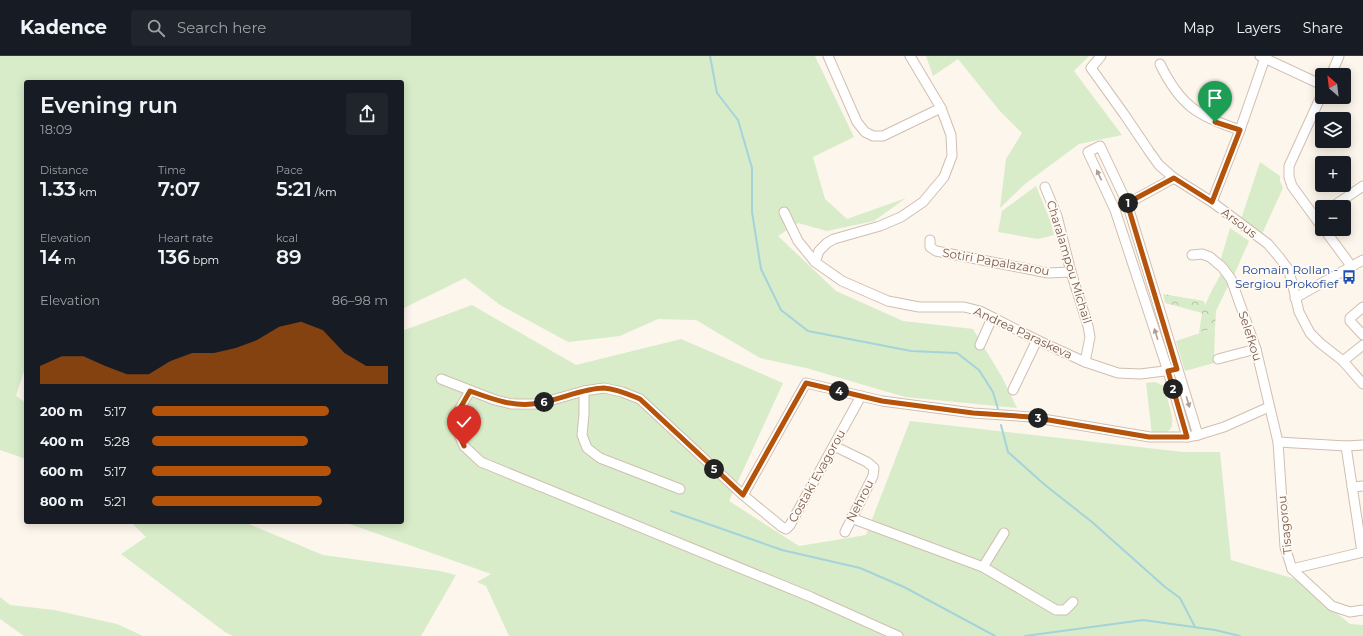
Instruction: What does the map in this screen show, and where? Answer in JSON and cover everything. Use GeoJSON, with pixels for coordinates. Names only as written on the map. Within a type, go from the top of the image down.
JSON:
{"type":"FeatureCollection","features":[{"type":"Feature","properties":{"kind":"street"},"geometry":{"type":"LineString","coordinates":[[828,56],[857,122],[865,132],[873,136],[883,136],[942,108]]}},
{"type":"Feature","properties":{"kind":"street"},"geometry":{"type":"LineString","coordinates":[[815,262],[819,251],[827,243],[834,239],[880,226],[901,217],[923,202],[944,177],[952,156],[950,135],[942,108],[910,56]]}},
{"type":"Feature","properties":{"kind":"street","name":"Arsous"},"geometry":{"type":"LineString","coordinates":[[1101,56],[1091,68],[1148,151],[1174,178],[1212,202],[1272,248],[1288,269],[1299,312],[1310,333],[1343,362],[1363,384]]}},
{"type":"Feature","properties":{"kind":"street"},"geometry":{"type":"LineString","coordinates":[[1334,68],[1339,56]]}},
{"type":"Feature","properties":{"kind":"street"},"geometry":{"type":"LineString","coordinates":[[1212,202],[1240,130],[1262,57],[1276,59],[1315,80]]}},
{"type":"Feature","properties":{"kind":"street"},"geometry":{"type":"LineString","coordinates":[[1160,64],[1175,91],[1186,103],[1197,112],[1215,122],[1240,130]]}},
{"type":"Feature","properties":{"kind":"street"},"geometry":{"type":"LineString","coordinates":[[1315,212],[1292,186],[1289,177],[1289,166],[1317,104]]}},
{"type":"Feature","properties":{"kind":"street"},"geometry":{"type":"LineString","coordinates":[[1187,437],[1168,371],[1115,210],[1088,152],[1100,146],[1127,203],[1198,436]]}},
{"type":"Feature","properties":{"kind":"street"},"geometry":{"type":"LineString","coordinates":[[1115,210],[1174,178]]}},
{"type":"Feature","properties":{"kind":"street"},"geometry":{"type":"LineString","coordinates":[[1342,200],[1363,186]]}},
{"type":"Feature","properties":{"kind":"street","name":"Charalampou Michail"},"geometry":{"type":"LineString","coordinates":[[1045,187],[1057,216],[1071,272],[1088,326],[1090,337],[1085,362]]}},
{"type":"Feature","properties":{"kind":"street","name":"Andrea Paraskeva"},"geometry":{"type":"LineString","coordinates":[[784,212],[798,241],[815,262],[842,281],[888,301],[919,307],[964,306],[980,311],[1085,362],[1118,373],[1140,374],[1177,369]]}},
{"type":"Feature","properties":{"kind":"street"},"geometry":{"type":"LineString","coordinates":[[1329,236],[1352,267]]}},
{"type":"Feature","properties":{"kind":"street","name":"Sotiri Papalazarou"},"geometry":{"type":"LineString","coordinates":[[930,240],[930,247],[936,251],[1048,273],[1071,272]]}},
{"type":"Feature","properties":{"kind":"street","name":"Selefkou"},"geometry":{"type":"LineString","coordinates":[[1192,255],[1202,254],[1210,257],[1222,267],[1231,279],[1256,348],[1278,442]]}},
{"type":"Feature","properties":{"kind":"street"},"geometry":{"type":"LineString","coordinates":[[1296,298],[1363,260]]}},
{"type":"Feature","properties":{"kind":"street"},"geometry":{"type":"LineString","coordinates":[[1363,307],[1350,318],[1350,321],[1363,335]]}},
{"type":"Feature","properties":{"kind":"street"},"geometry":{"type":"LineString","coordinates":[[980,344],[992,318]]}},
{"type":"Feature","properties":{"kind":"street"},"geometry":{"type":"LineString","coordinates":[[1013,390],[1037,340]]}},
{"type":"Feature","properties":{"kind":"street"},"geometry":{"type":"LineString","coordinates":[[1343,362],[1363,345]]}},
{"type":"Feature","properties":{"kind":"street"},"geometry":{"type":"LineString","coordinates":[[1218,359],[1256,348]]}},
{"type":"Feature","properties":{"kind":"street"},"geometry":{"type":"LineString","coordinates":[[441,379],[495,400],[511,404],[538,404],[584,391],[604,388],[622,392],[640,399],[743,495],[806,383],[882,401],[973,413],[1031,417],[1149,437],[1198,436],[1224,427],[1269,407]]}},
{"type":"Feature","properties":{"kind":"street"},"geometry":{"type":"LineString","coordinates":[[470,391],[459,410],[457,430],[464,446],[480,462],[811,598],[898,636]]}},
{"type":"Feature","properties":{"kind":"street"},"geometry":{"type":"LineString","coordinates":[[584,391],[582,435],[587,448],[600,458],[680,489]]}},
{"type":"Feature","properties":{"kind":"street","name":"Costaki Evagorou"},"geometry":{"type":"LineString","coordinates":[[743,495],[786,529],[790,525],[861,396]]}},
{"type":"Feature","properties":{"kind":"street"},"geometry":{"type":"LineString","coordinates":[[1278,442],[1346,446],[1363,445]]}},
{"type":"Feature","properties":{"kind":"street","name":"Tisagorou"},"geometry":{"type":"LineString","coordinates":[[1278,442],[1285,546],[1292,569],[1332,606],[1350,612],[1363,610]]}},
{"type":"Feature","properties":{"kind":"street","name":"Nehrou"},"geometry":{"type":"LineString","coordinates":[[834,446],[867,462],[874,468],[873,476],[845,532]]}},
{"type":"Feature","properties":{"kind":"street"},"geometry":{"type":"LineString","coordinates":[[1292,569],[1363,552],[1346,446]]}},
{"type":"Feature","properties":{"kind":"street"},"geometry":{"type":"LineString","coordinates":[[1352,487],[1363,486]]}},
{"type":"Feature","properties":{"kind":"street"},"geometry":{"type":"LineString","coordinates":[[851,518],[983,567],[1056,610],[1064,610],[1073,602]]}},
{"type":"Feature","properties":{"kind":"street"},"geometry":{"type":"LineString","coordinates":[[983,567],[1004,533]]}},
{"type":"Feature","properties":{"kind":"green space"},"geometry":{"type":"Polygon","coordinates":[[[0,56],[815,56],[854,137],[813,157],[825,199],[847,219],[906,198],[874,221],[827,231],[798,223],[778,236],[836,291],[903,321],[973,329],[1002,377],[1017,408],[905,397],[806,368],[760,358],[696,320],[658,319],[620,336],[568,342],[500,305],[465,278],[404,308],[404,80],[24,80],[24,371],[16,396],[24,402],[24,458],[0,450],[0,56]]]}},
{"type":"Feature","properties":{"kind":"green space"},"geometry":{"type":"Polygon","coordinates":[[[926,56],[1089,56],[1074,71],[1122,135],[1079,144],[1025,184],[1000,208],[1006,159],[1022,133],[999,110],[958,59],[933,76],[926,56]]]}},
{"type":"Feature","properties":{"kind":"green space"},"geometry":{"type":"Polygon","coordinates":[[[1260,162],[1280,176],[1280,181],[1283,188],[1262,234],[1241,219],[1260,162]]]}},
{"type":"Feature","properties":{"kind":"green space"},"geometry":{"type":"Polygon","coordinates":[[[1036,186],[1050,220],[1054,235],[1038,239],[998,232],[1002,211],[1036,186]]]}},
{"type":"Feature","properties":{"kind":"green space"},"geometry":{"type":"Polygon","coordinates":[[[1230,228],[1249,241],[1234,275],[1220,262],[1230,228]]]}},
{"type":"Feature","properties":{"kind":"green space"},"geometry":{"type":"Polygon","coordinates":[[[1221,274],[1228,286],[1216,311],[1205,305],[1221,274]]]}},
{"type":"Feature","properties":{"kind":"green space"},"geometry":{"type":"Polygon","coordinates":[[[1163,294],[1204,301],[1205,305],[1216,311],[1215,328],[1199,333],[1202,313],[1165,303],[1163,294]]]}},
{"type":"Feature","properties":{"kind":"green space"},"geometry":{"type":"Polygon","coordinates":[[[472,305],[576,365],[681,339],[783,383],[729,501],[799,546],[866,535],[910,421],[1183,452],[1220,452],[1231,560],[1295,579],[1350,624],[1363,625],[1363,636],[509,636],[486,586],[477,582],[491,574],[350,524],[404,524],[404,330],[472,305]]]}},
{"type":"Feature","properties":{"kind":"green space"},"geometry":{"type":"Polygon","coordinates":[[[1215,328],[1214,363],[1185,371],[1176,341],[1215,328]]]}},
{"type":"Feature","properties":{"kind":"green space"},"geometry":{"type":"Polygon","coordinates":[[[1155,382],[1164,386],[1172,415],[1172,425],[1168,431],[1164,433],[1152,435],[1146,383],[1155,382]]]}},
{"type":"Feature","properties":{"kind":"green space"},"geometry":{"type":"Polygon","coordinates":[[[133,524],[249,524],[323,555],[440,571],[456,575],[421,636],[233,636],[225,632],[121,554],[146,537],[133,524]]]}},
{"type":"Feature","properties":{"kind":"green space"},"geometry":{"type":"Polygon","coordinates":[[[0,597],[10,605],[54,610],[117,624],[143,636],[24,636],[0,619],[0,597]]]}},
{"type":"Feature","properties":{"kind":"waterway"},"geometry":{"type":"LineString","coordinates":[[710,56],[717,93],[738,120],[752,168],[752,212],[761,269],[781,310],[808,331],[911,351],[957,353],[979,370],[993,392],[998,409]]}},
{"type":"Feature","properties":{"kind":"waterway"},"geometry":{"type":"LineString","coordinates":[[1001,425],[1008,452],[1045,485],[1092,522],[1165,587],[1180,598],[1195,627]]}},
{"type":"Feature","properties":{"kind":"waterway"},"geometry":{"type":"LineString","coordinates":[[671,511],[782,550],[860,568],[904,587],[995,636]]}},
{"type":"Feature","properties":{"kind":"waterway"},"geometry":{"type":"LineString","coordinates":[[1025,636],[1143,620],[1215,630],[1240,636]]}},
{"type":"Feature","properties":{"kind":"place","name":"Romain Rollan - Sergiou Prokofief"},"geometry":{"type":"Point","coordinates":[1349,277]}},
{"type":"Feature","properties":{"kind":"route"},"geometry":{"type":"LineString","coordinates":[[464,446],[457,430],[459,410],[470,391],[511,404],[538,404],[584,391],[604,388],[622,392],[640,399],[743,495],[806,383],[882,401],[973,413],[1031,417],[1149,437],[1187,437],[1168,371],[1177,369],[1127,203],[1174,178],[1212,202],[1240,130],[1215,122]]}}]}
